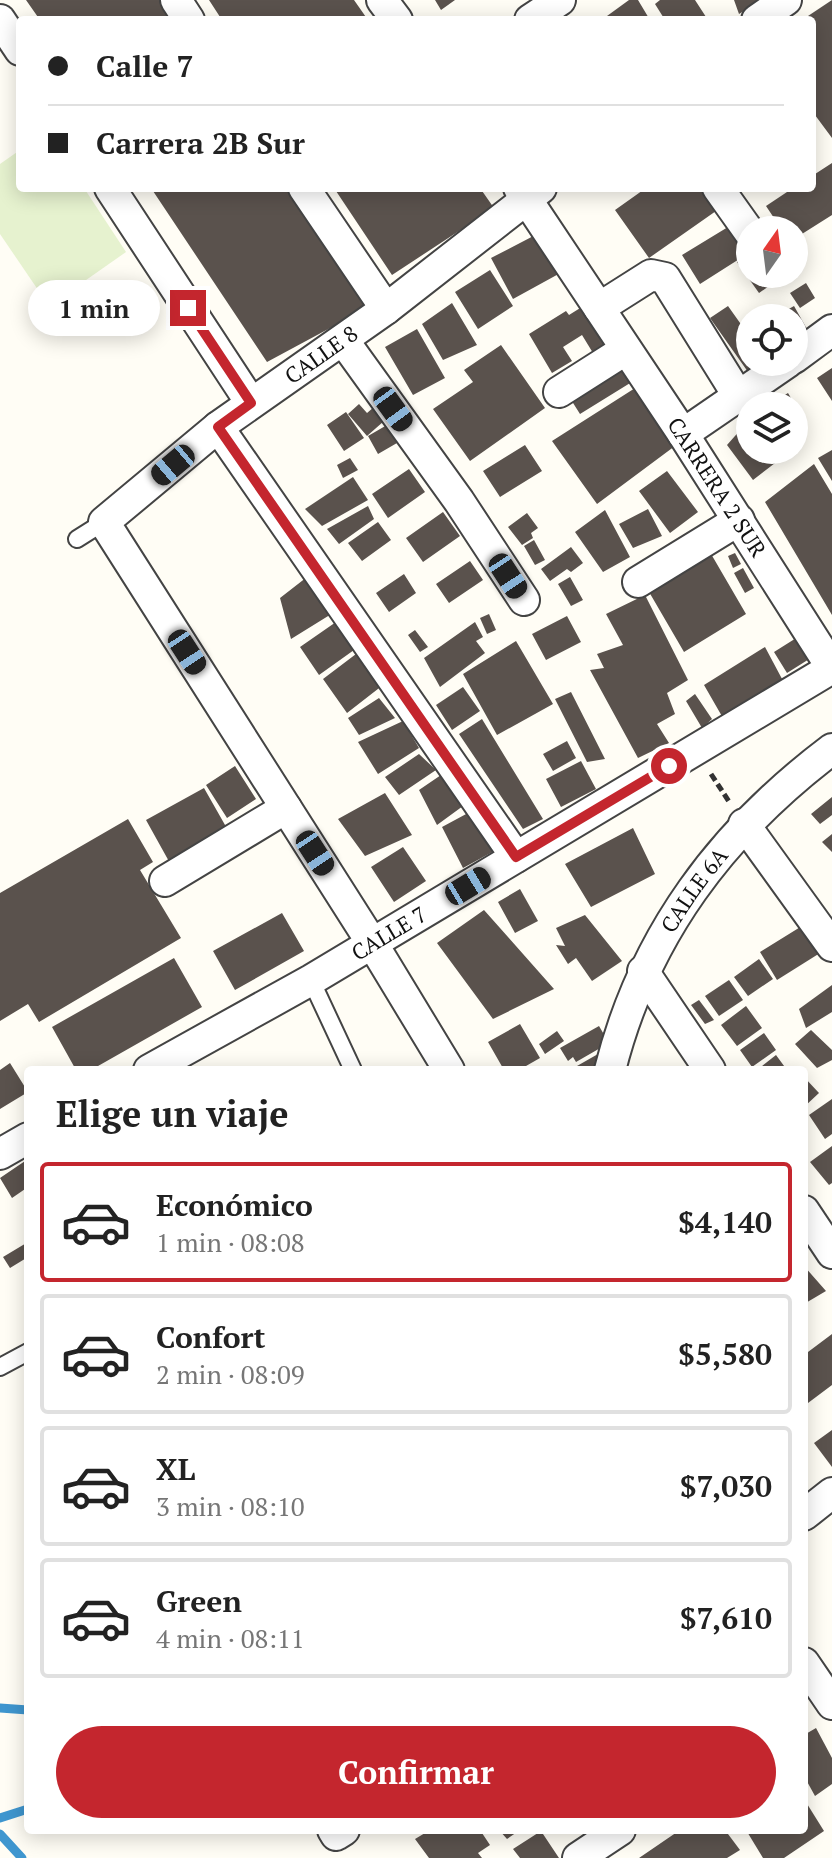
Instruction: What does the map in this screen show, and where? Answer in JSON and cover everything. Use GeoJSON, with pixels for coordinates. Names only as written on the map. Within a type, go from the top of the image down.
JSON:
{"type":"FeatureCollection","features":[{"type":"Feature","properties":{"kind":"street"},"geometry":{"type":"LineString","coordinates":[[763,16],[786,0]]}},
{"type":"Feature","properties":{"kind":"street"},"geometry":{"type":"LineString","coordinates":[[0,20],[16,44]]}},
{"type":"Feature","properties":{"kind":"street"},"geometry":{"type":"LineString","coordinates":[[113,192],[251,403]]}},
{"type":"Feature","properties":{"kind":"street"},"geometry":{"type":"LineString","coordinates":[[307,192],[386,309]]}},
{"type":"Feature","properties":{"kind":"street","name":"CALLE 8"},"geometry":{"type":"LineString","coordinates":[[104,522],[218,427],[386,309],[529,192]]}},
{"type":"Feature","properties":{"kind":"street","name":"CARRERA 2 SUR"},"geometry":{"type":"LineString","coordinates":[[529,192],[625,350],[739,520],[832,668]]}},
{"type":"Feature","properties":{"kind":"street"},"geometry":{"type":"LineString","coordinates":[[721,192],[738,216]]}},
{"type":"Feature","properties":{"kind":"street"},"geometry":{"type":"LineString","coordinates":[[599,308],[651,275],[665,278],[736,392]]}},
{"type":"Feature","properties":{"kind":"street"},"geometry":{"type":"LineString","coordinates":[[808,348],[832,330]]}},
{"type":"Feature","properties":{"kind":"street"},"geometry":{"type":"LineString","coordinates":[[343,340],[459,501],[524,600]]}},
{"type":"Feature","properties":{"kind":"street"},"geometry":{"type":"LineString","coordinates":[[559,392],[625,350]]}},
{"type":"Feature","properties":{"kind":"street"},"geometry":{"type":"LineString","coordinates":[[746,392],[768,376]]}},
{"type":"Feature","properties":{"kind":"street"},"geometry":{"type":"LineString","coordinates":[[683,434],[736,399]]}},
{"type":"Feature","properties":{"kind":"street"},"geometry":{"type":"LineString","coordinates":[[218,427],[516,857]]}},
{"type":"Feature","properties":{"kind":"street"},"geometry":{"type":"LineString","coordinates":[[638,582],[739,520]]}},
{"type":"Feature","properties":{"kind":"street"},"geometry":{"type":"LineString","coordinates":[[104,522],[372,943],[447,1066]]}},
{"type":"Feature","properties":{"kind":"street","name":"CALLE 7"},"geometry":{"type":"LineString","coordinates":[[156,1066],[311,980],[832,668]]}},
{"type":"Feature","properties":{"kind":"street","name":"CALLE 6A"},"geometry":{"type":"LineString","coordinates":[[611,1066],[643,971],[716,856],[744,824],[832,749]]}},
{"type":"Feature","properties":{"kind":"street"},"geometry":{"type":"LineString","coordinates":[[165,881],[286,808]]}},
{"type":"Feature","properties":{"kind":"street"},"geometry":{"type":"LineString","coordinates":[[744,824],[832,946]]}},
{"type":"Feature","properties":{"kind":"street"},"geometry":{"type":"LineString","coordinates":[[643,971],[707,1066]]}},
{"type":"Feature","properties":{"kind":"street"},"geometry":{"type":"LineString","coordinates":[[0,1154],[24,1140]]}},
{"type":"Feature","properties":{"kind":"street"},"geometry":{"type":"LineString","coordinates":[[808,1217],[832,1253]]}},
{"type":"Feature","properties":{"kind":"street"},"geometry":{"type":"LineString","coordinates":[[808,1512],[832,1493]]}},
{"type":"Feature","properties":{"kind":"street"},"geometry":{"type":"LineString","coordinates":[[808,1672],[820,1701]]}},
{"type":"Feature","properties":{"kind":"street"},"geometry":{"type":"LineString","coordinates":[[578,1858],[614,1834]]}},
{"type":"Feature","properties":{"kind":"lane"},"geometry":{"type":"LineString","coordinates":[[77,539],[104,522]]}},
{"type":"Feature","properties":{"kind":"lane"},"geometry":{"type":"LineString","coordinates":[[311,980],[351,1066]]}},
{"type":"Feature","properties":{"kind":"lane"},"geometry":{"type":"LineString","coordinates":[[0,1367],[24,1354]]}},
{"type":"Feature","properties":{"kind":"path"},"geometry":{"type":"LineString","coordinates":[[694,750],[744,824]]}},
{"type":"Feature","properties":{"kind":"green space"},"geometry":{"type":"Polygon","coordinates":[[[16,153],[16,192],[87,192],[126,252],[49,306],[0,234],[0,164],[16,153]]]}},
{"type":"Feature","properties":{"kind":"building"},"geometry":{"type":"Polygon","coordinates":[[[26,0],[167,0],[177,16],[37,16],[26,0]]]}},
{"type":"Feature","properties":{"kind":"building"},"geometry":{"type":"Polygon","coordinates":[[[209,0],[354,0],[365,16],[219,16],[209,0]]]}},
{"type":"Feature","properties":{"kind":"building"},"geometry":{"type":"Polygon","coordinates":[[[435,0],[455,0],[441,10],[435,0]]]}},
{"type":"Feature","properties":{"kind":"building"},"geometry":{"type":"Polygon","coordinates":[[[629,0],[638,0],[648,16],[607,16],[629,0]]]}},
{"type":"Feature","properties":{"kind":"building"},"geometry":{"type":"Polygon","coordinates":[[[660,0],[695,0],[705,16],[662,16],[655,4],[660,0]]]}},
{"type":"Feature","properties":{"kind":"building"},"geometry":{"type":"Polygon","coordinates":[[[734,0],[762,0],[739,14],[734,0]]]}},
{"type":"Feature","properties":{"kind":"building"},"geometry":{"type":"Polygon","coordinates":[[[832,0],[832,138],[816,116],[816,16],[808,16],[832,0]]]}},
{"type":"Feature","properties":{"kind":"building"},"geometry":{"type":"Polygon","coordinates":[[[832,163],[832,215],[808,230],[808,216],[773,216],[766,206],[787,192],[816,192],[816,173],[832,163]]]}},
{"type":"Feature","properties":{"kind":"building"},"geometry":{"type":"Polygon","coordinates":[[[154,192],[293,192],[367,304],[345,320],[267,362],[154,192]]]}},
{"type":"Feature","properties":{"kind":"building"},"geometry":{"type":"Polygon","coordinates":[[[337,192],[483,192],[494,208],[392,275],[337,192]]]}},
{"type":"Feature","properties":{"kind":"building"},"geometry":{"type":"Polygon","coordinates":[[[640,192],[703,192],[716,211],[649,258],[615,210],[640,192]]]}},
{"type":"Feature","properties":{"kind":"building"},"geometry":{"type":"Polygon","coordinates":[[[728,227],[736,239],[736,261],[700,284],[682,255],[728,227]]]}},
{"type":"Feature","properties":{"kind":"building"},"geometry":{"type":"Polygon","coordinates":[[[543,231],[564,271],[513,299],[491,258],[543,231]]]}},
{"type":"Feature","properties":{"kind":"building"},"geometry":{"type":"Polygon","coordinates":[[[490,270],[513,306],[478,329],[455,292],[490,270]]]}},
{"type":"Feature","properties":{"kind":"building"},"geometry":{"type":"Polygon","coordinates":[[[808,286],[815,298],[806,304],[797,304],[790,293],[808,286]]]}},
{"type":"Feature","properties":{"kind":"building"},"geometry":{"type":"Polygon","coordinates":[[[452,303],[477,345],[443,360],[422,324],[452,303]]]}},
{"type":"Feature","properties":{"kind":"building"},"geometry":{"type":"Polygon","coordinates":[[[585,305],[610,343],[593,353],[582,335],[563,347],[572,361],[552,373],[529,334],[566,311],[569,315],[585,305]]]}},
{"type":"Feature","properties":{"kind":"building"},"geometry":{"type":"Polygon","coordinates":[[[728,306],[736,317],[736,355],[710,318],[728,306]]]}},
{"type":"Feature","properties":{"kind":"building"},"geometry":{"type":"Polygon","coordinates":[[[417,329],[445,378],[413,395],[385,347],[417,329]]]}},
{"type":"Feature","properties":{"kind":"building"},"geometry":{"type":"Polygon","coordinates":[[[501,345],[545,408],[470,461],[433,409],[473,382],[464,370],[501,345]]]}},
{"type":"Feature","properties":{"kind":"building"},"geometry":{"type":"Polygon","coordinates":[[[623,361],[635,380],[580,414],[568,395],[623,361]]]}},
{"type":"Feature","properties":{"kind":"building"},"geometry":{"type":"Polygon","coordinates":[[[832,368],[832,401],[817,378],[832,368]]]}},
{"type":"Feature","properties":{"kind":"building"},"geometry":{"type":"Polygon","coordinates":[[[643,383],[679,443],[597,504],[552,441],[643,383]]]}},
{"type":"Feature","properties":{"kind":"building"},"geometry":{"type":"Polygon","coordinates":[[[381,401],[392,414],[367,436],[348,414],[359,404],[367,413],[381,401]]]}},
{"type":"Feature","properties":{"kind":"building"},"geometry":{"type":"Polygon","coordinates":[[[346,412],[364,438],[344,451],[327,425],[346,412]]]}},
{"type":"Feature","properties":{"kind":"building"},"geometry":{"type":"Polygon","coordinates":[[[387,425],[397,443],[378,454],[368,436],[387,425]]]}},
{"type":"Feature","properties":{"kind":"building"},"geometry":{"type":"Polygon","coordinates":[[[736,435],[736,457],[727,445],[736,435]]]}},
{"type":"Feature","properties":{"kind":"building"},"geometry":{"type":"Polygon","coordinates":[[[525,445],[542,471],[500,497],[483,471],[525,445]]]}},
{"type":"Feature","properties":{"kind":"building"},"geometry":{"type":"Polygon","coordinates":[[[832,450],[832,481],[818,458],[832,450]]]}},
{"type":"Feature","properties":{"kind":"building"},"geometry":{"type":"Polygon","coordinates":[[[350,458],[358,470],[343,478],[337,465],[350,458]]]}},
{"type":"Feature","properties":{"kind":"building"},"geometry":{"type":"Polygon","coordinates":[[[741,464],[774,464],[753,480],[741,464]]]}},
{"type":"Feature","properties":{"kind":"building"},"geometry":{"type":"Polygon","coordinates":[[[814,464],[832,494],[832,615],[765,502],[814,464]]]}},
{"type":"Feature","properties":{"kind":"building"},"geometry":{"type":"Polygon","coordinates":[[[409,469],[425,492],[388,518],[372,494],[409,469]]]}},
{"type":"Feature","properties":{"kind":"building"},"geometry":{"type":"Polygon","coordinates":[[[667,471],[698,512],[670,533],[639,491],[667,471]]]}},
{"type":"Feature","properties":{"kind":"building"},"geometry":{"type":"Polygon","coordinates":[[[353,477],[368,500],[322,526],[305,509],[353,477]]]}},
{"type":"Feature","properties":{"kind":"building"},"geometry":{"type":"Polygon","coordinates":[[[368,506],[374,519],[339,544],[327,529],[368,506]]]}},
{"type":"Feature","properties":{"kind":"building"},"geometry":{"type":"Polygon","coordinates":[[[648,509],[662,536],[633,548],[619,524],[648,509]]]}},
{"type":"Feature","properties":{"kind":"building"},"geometry":{"type":"Polygon","coordinates":[[[605,510],[630,557],[603,572],[575,532],[605,510]]]}},
{"type":"Feature","properties":{"kind":"building"},"geometry":{"type":"Polygon","coordinates":[[[443,512],[460,536],[423,562],[406,538],[443,512]]]}},
{"type":"Feature","properties":{"kind":"building"},"geometry":{"type":"Polygon","coordinates":[[[527,513],[538,528],[531,533],[533,538],[522,545],[508,527],[527,513]]]}},
{"type":"Feature","properties":{"kind":"building"},"geometry":{"type":"Polygon","coordinates":[[[378,522],[391,540],[362,561],[348,543],[378,522]]]}},
{"type":"Feature","properties":{"kind":"building"},"geometry":{"type":"Polygon","coordinates":[[[534,540],[545,560],[535,565],[524,546],[534,540]]]}},
{"type":"Feature","properties":{"kind":"building"},"geometry":{"type":"Polygon","coordinates":[[[571,547],[583,563],[550,581],[541,569],[571,547]]]}},
{"type":"Feature","properties":{"kind":"building"},"geometry":{"type":"Polygon","coordinates":[[[707,547],[746,614],[684,652],[645,585],[707,547]]]}},
{"type":"Feature","properties":{"kind":"building"},"geometry":{"type":"Polygon","coordinates":[[[735,553],[741,564],[733,568],[728,556],[735,553]]]}},
{"type":"Feature","properties":{"kind":"building"},"geometry":{"type":"Polygon","coordinates":[[[470,561],[483,580],[449,603],[436,584],[470,561]]]}},
{"type":"Feature","properties":{"kind":"building"},"geometry":{"type":"Polygon","coordinates":[[[743,568],[754,588],[745,593],[734,573],[743,568]]]}},
{"type":"Feature","properties":{"kind":"building"},"geometry":{"type":"Polygon","coordinates":[[[404,574],[416,593],[389,612],[376,593],[404,574]]]}},
{"type":"Feature","properties":{"kind":"building"},"geometry":{"type":"Polygon","coordinates":[[[307,577],[333,613],[291,639],[280,598],[307,577]]]}},
{"type":"Feature","properties":{"kind":"building"},"geometry":{"type":"Polygon","coordinates":[[[570,577],[583,600],[571,606],[558,584],[570,577]]]}},
{"type":"Feature","properties":{"kind":"building"},"geometry":{"type":"Polygon","coordinates":[[[645,595],[688,680],[667,693],[675,714],[657,724],[669,743],[638,758],[590,670],[604,668],[597,654],[623,645],[606,614],[645,595]]]}},
{"type":"Feature","properties":{"kind":"building"},"geometry":{"type":"Polygon","coordinates":[[[489,614],[496,630],[487,634],[480,618],[489,614]]]}},
{"type":"Feature","properties":{"kind":"building"},"geometry":{"type":"Polygon","coordinates":[[[567,616],[581,642],[546,660],[532,634],[567,616]]]}},
{"type":"Feature","properties":{"kind":"building"},"geometry":{"type":"Polygon","coordinates":[[[336,622],[354,650],[319,675],[300,647],[336,622]]]}},
{"type":"Feature","properties":{"kind":"building"},"geometry":{"type":"Polygon","coordinates":[[[475,622],[483,637],[476,641],[485,653],[440,687],[424,658],[475,622]]]}},
{"type":"Feature","properties":{"kind":"building"},"geometry":{"type":"Polygon","coordinates":[[[415,630],[428,647],[420,652],[408,635],[415,630]]]}},
{"type":"Feature","properties":{"kind":"building"},"geometry":{"type":"Polygon","coordinates":[[[801,635],[814,656],[787,673],[774,652],[801,635]]]}},
{"type":"Feature","properties":{"kind":"building"},"geometry":{"type":"Polygon","coordinates":[[[516,641],[553,704],[497,735],[463,674],[516,641]]]}},
{"type":"Feature","properties":{"kind":"building"},"geometry":{"type":"Polygon","coordinates":[[[765,647],[789,692],[727,725],[704,685],[765,647]]]}},
{"type":"Feature","properties":{"kind":"building"},"geometry":{"type":"Polygon","coordinates":[[[356,654],[383,685],[347,713],[323,679],[356,654]]]}},
{"type":"Feature","properties":{"kind":"building"},"geometry":{"type":"Polygon","coordinates":[[[463,687],[480,711],[452,730],[436,705],[463,687]]]}},
{"type":"Feature","properties":{"kind":"building"},"geometry":{"type":"Polygon","coordinates":[[[571,692],[605,759],[587,762],[555,699],[571,692]]]}},
{"type":"Feature","properties":{"kind":"building"},"geometry":{"type":"Polygon","coordinates":[[[695,694],[712,719],[702,728],[686,701],[695,694]]]}},
{"type":"Feature","properties":{"kind":"building"},"geometry":{"type":"Polygon","coordinates":[[[379,698],[395,718],[359,735],[348,718],[379,698]]]}},
{"type":"Feature","properties":{"kind":"building"},"geometry":{"type":"Polygon","coordinates":[[[482,719],[543,819],[523,829],[459,734],[482,719]]]}},
{"type":"Feature","properties":{"kind":"building"},"geometry":{"type":"Polygon","coordinates":[[[403,721],[419,748],[378,774],[358,742],[403,721]]]}},
{"type":"Feature","properties":{"kind":"building"},"geometry":{"type":"Polygon","coordinates":[[[567,741],[576,758],[553,771],[543,754],[567,741]]]}},
{"type":"Feature","properties":{"kind":"building"},"geometry":{"type":"Polygon","coordinates":[[[419,754],[436,770],[399,795],[385,777],[419,754]]]}},
{"type":"Feature","properties":{"kind":"building"},"geometry":{"type":"Polygon","coordinates":[[[581,761],[596,789],[561,807],[546,779],[581,761]]]}},
{"type":"Feature","properties":{"kind":"building"},"geometry":{"type":"Polygon","coordinates":[[[235,766],[256,799],[227,818],[206,785],[235,766]]]}},
{"type":"Feature","properties":{"kind":"building"},"geometry":{"type":"Polygon","coordinates":[[[441,775],[463,806],[437,825],[419,790],[441,775]]]}},
{"type":"Feature","properties":{"kind":"building"},"geometry":{"type":"Polygon","coordinates":[[[204,788],[229,832],[171,865],[146,820],[204,788]]]}},
{"type":"Feature","properties":{"kind":"building"},"geometry":{"type":"Polygon","coordinates":[[[385,793],[412,835],[365,856],[338,819],[385,793]]]}},
{"type":"Feature","properties":{"kind":"building"},"geometry":{"type":"Polygon","coordinates":[[[832,797],[832,815],[820,824],[811,814],[832,797]]]}},
{"type":"Feature","properties":{"kind":"building"},"geometry":{"type":"Polygon","coordinates":[[[468,813],[496,850],[463,868],[442,827],[468,813]]]}},
{"type":"Feature","properties":{"kind":"building"},"geometry":{"type":"Polygon","coordinates":[[[128,819],[153,862],[140,870],[181,938],[39,1022],[28,1004],[0,1021],[0,893],[128,819]]]}},
{"type":"Feature","properties":{"kind":"building"},"geometry":{"type":"Polygon","coordinates":[[[633,828],[655,874],[591,907],[565,864],[633,828]]]}},
{"type":"Feature","properties":{"kind":"building"},"geometry":{"type":"Polygon","coordinates":[[[832,834],[832,852],[822,842],[832,834]]]}},
{"type":"Feature","properties":{"kind":"building"},"geometry":{"type":"Polygon","coordinates":[[[403,847],[426,881],[394,902],[371,867],[403,847]]]}},
{"type":"Feature","properties":{"kind":"building"},"geometry":{"type":"Polygon","coordinates":[[[520,889],[538,921],[515,933],[498,902],[520,889]]]}},
{"type":"Feature","properties":{"kind":"building"},"geometry":{"type":"Polygon","coordinates":[[[484,910],[554,989],[493,1019],[437,943],[484,910]]]}},
{"type":"Feature","properties":{"kind":"building"},"geometry":{"type":"Polygon","coordinates":[[[282,913],[304,951],[235,990],[213,951],[282,913]]]}},
{"type":"Feature","properties":{"kind":"building"},"geometry":{"type":"Polygon","coordinates":[[[585,915],[622,961],[592,981],[576,958],[568,964],[556,945],[565,946],[556,928],[585,915]]]}},
{"type":"Feature","properties":{"kind":"building"},"geometry":{"type":"Polygon","coordinates":[[[810,921],[828,948],[777,980],[760,952],[810,921]]]}},
{"type":"Feature","properties":{"kind":"building"},"geometry":{"type":"Polygon","coordinates":[[[174,958],[202,1007],[98,1066],[74,1066],[52,1027],[174,958]]]}},
{"type":"Feature","properties":{"kind":"building"},"geometry":{"type":"Polygon","coordinates":[[[759,959],[773,979],[748,996],[734,977],[759,959]]]}},
{"type":"Feature","properties":{"kind":"building"},"geometry":{"type":"Polygon","coordinates":[[[729,980],[743,1000],[719,1016],[705,996],[729,980]]]}},
{"type":"Feature","properties":{"kind":"building"},"geometry":{"type":"Polygon","coordinates":[[[832,985],[832,1012],[806,1028],[799,1009],[832,985]]]}},
{"type":"Feature","properties":{"kind":"building"},"geometry":{"type":"Polygon","coordinates":[[[699,1000],[714,1020],[705,1024],[691,1005],[699,1000]]]}},
{"type":"Feature","properties":{"kind":"building"},"geometry":{"type":"Polygon","coordinates":[[[746,1006],[762,1028],[737,1046],[721,1025],[746,1006]]]}},
{"type":"Feature","properties":{"kind":"building"},"geometry":{"type":"Polygon","coordinates":[[[520,1024],[540,1058],[526,1066],[502,1066],[488,1042],[520,1024]]]}},
{"type":"Feature","properties":{"kind":"building"},"geometry":{"type":"Polygon","coordinates":[[[599,1026],[609,1043],[576,1062],[573,1057],[568,1061],[560,1048],[599,1026]]]}},
{"type":"Feature","properties":{"kind":"building"},"geometry":{"type":"Polygon","coordinates":[[[811,1030],[832,1050],[832,1060],[817,1068],[795,1044],[811,1030]]]}},
{"type":"Feature","properties":{"kind":"building"},"geometry":{"type":"Polygon","coordinates":[[[557,1031],[564,1041],[545,1054],[539,1044],[557,1031]]]}},
{"type":"Feature","properties":{"kind":"building"},"geometry":{"type":"Polygon","coordinates":[[[764,1033],[776,1050],[751,1066],[740,1050],[764,1033]]]}},
{"type":"Feature","properties":{"kind":"building"},"geometry":{"type":"Polygon","coordinates":[[[605,1050],[604,1066],[577,1066],[605,1050]]]}},
{"type":"Feature","properties":{"kind":"building"},"geometry":{"type":"Polygon","coordinates":[[[776,1055],[784,1066],[762,1066],[776,1055]]]}},
{"type":"Feature","properties":{"kind":"building"},"geometry":{"type":"Polygon","coordinates":[[[10,1063],[24,1086],[24,1094],[0,1109],[0,1070],[10,1063]]]}},
{"type":"Feature","properties":{"kind":"building"},"geometry":{"type":"Polygon","coordinates":[[[808,1081],[819,1093],[808,1103],[808,1081]]]}},
{"type":"Feature","properties":{"kind":"building"},"geometry":{"type":"Polygon","coordinates":[[[832,1099],[832,1134],[825,1139],[809,1115],[832,1099]]]}},
{"type":"Feature","properties":{"kind":"building"},"geometry":{"type":"Polygon","coordinates":[[[832,1146],[832,1183],[829,1185],[810,1162],[832,1146]]]}},
{"type":"Feature","properties":{"kind":"building"},"geometry":{"type":"Polygon","coordinates":[[[24,1162],[24,1190],[12,1198],[0,1178],[24,1162]]]}},
{"type":"Feature","properties":{"kind":"building"},"geometry":{"type":"Polygon","coordinates":[[[24,1244],[24,1259],[10,1268],[3,1257],[24,1244]]]}},
{"type":"Feature","properties":{"kind":"building"},"geometry":{"type":"Polygon","coordinates":[[[808,1271],[826,1291],[808,1302],[808,1271]]]}},
{"type":"Feature","properties":{"kind":"building"},"geometry":{"type":"Polygon","coordinates":[[[832,1334],[832,1385],[808,1403],[808,1352],[832,1334]]]}},
{"type":"Feature","properties":{"kind":"building"},"geometry":{"type":"Polygon","coordinates":[[[832,1430],[832,1467],[814,1443],[832,1430]]]}},
{"type":"Feature","properties":{"kind":"building"},"geometry":{"type":"Polygon","coordinates":[[[816,1728],[832,1758],[832,1784],[815,1796],[808,1783],[808,1733],[816,1728]]]}},
{"type":"Feature","properties":{"kind":"building"},"geometry":{"type":"Polygon","coordinates":[[[808,1805],[824,1831],[784,1858],[763,1858],[748,1834],[808,1834],[808,1805]]]}},
{"type":"Feature","properties":{"kind":"building"},"geometry":{"type":"Polygon","coordinates":[[[423,1834],[483,1834],[490,1845],[478,1853],[482,1858],[429,1858],[415,1839],[423,1834]]]}},
{"type":"Feature","properties":{"kind":"building"},"geometry":{"type":"Polygon","coordinates":[[[536,1834],[543,1834],[559,1858],[520,1858],[513,1849],[536,1834]]]}},
{"type":"Feature","properties":{"kind":"building"},"geometry":{"type":"Polygon","coordinates":[[[674,1834],[728,1834],[740,1850],[727,1858],[639,1858],[674,1834]]]}},
{"type":"Feature","properties":{"kind":"waterway"},"geometry":{"type":"LineString","coordinates":[[0,1708],[24,1710]]}},
{"type":"Feature","properties":{"kind":"waterway"},"geometry":{"type":"LineString","coordinates":[[0,1818],[24,1810]]}},
{"type":"Feature","properties":{"kind":"waterway"},"geometry":{"type":"LineString","coordinates":[[0,1834],[22,1858]]}},
{"type":"Feature","properties":{"kind":"route"},"geometry":{"type":"LineString","coordinates":[[188,308],[251,403],[218,427],[516,857],[669,766]]}}]}
